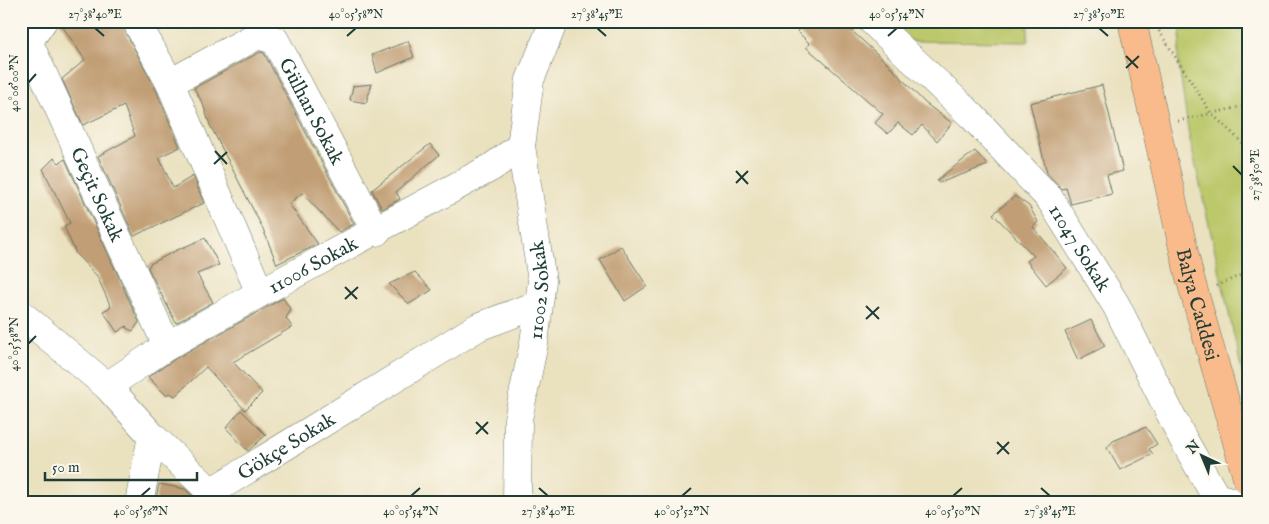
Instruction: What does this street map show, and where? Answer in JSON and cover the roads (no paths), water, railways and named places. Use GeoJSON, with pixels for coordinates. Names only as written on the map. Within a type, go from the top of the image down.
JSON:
{"type":"FeatureCollection","features":[{"type":"Feature","properties":{"kind":"main road","name":"Balya Caddesi"},"geometry":{"type":"LineString","coordinates":[[1132,21],[1195,295],[1248,481]]}},
{"type":"Feature","properties":{"kind":"main road","name":"Balya Caddesi"},"geometry":{"type":"LineString","coordinates":[[1155,25],[1157,127]]}},
{"type":"Feature","properties":{"kind":"street"},"geometry":{"type":"LineString","coordinates":[[136,21],[170,83],[260,293]]}},
{"type":"Feature","properties":{"kind":"street","name":"11002 Sokak"},"geometry":{"type":"LineString","coordinates":[[517,503],[518,419],[534,342],[537,305],[542,281],[521,146],[530,80],[554,21]]}},
{"type":"Feature","properties":{"kind":"street","name":"11047 Sokak"},"geometry":{"type":"LineString","coordinates":[[872,21],[972,116],[1050,199],[1116,305],[1200,470],[1216,497],[1238,503]]}},
{"type":"Feature","properties":{"kind":"street","name":"Gülhan Sokak"},"geometry":{"type":"LineString","coordinates":[[170,83],[258,35],[275,40],[354,186],[376,232]]}},
{"type":"Feature","properties":{"kind":"street","name":"Geçit Sokak"},"geometry":{"type":"LineString","coordinates":[[31,39],[167,346]]}},
{"type":"Feature","properties":{"kind":"street","name":"11006 Sokak"},"geometry":{"type":"LineString","coordinates":[[107,386],[167,346],[260,293],[376,232],[492,167],[521,146]]}},
{"type":"Feature","properties":{"kind":"street","name":"Gökçe Sokak"},"geometry":{"type":"LineString","coordinates":[[21,314],[107,386],[152,436],[217,497],[478,327],[537,305]]}},
{"type":"Feature","properties":{"kind":"street"},"geometry":{"type":"LineString","coordinates":[[139,503],[152,436]]}}]}
